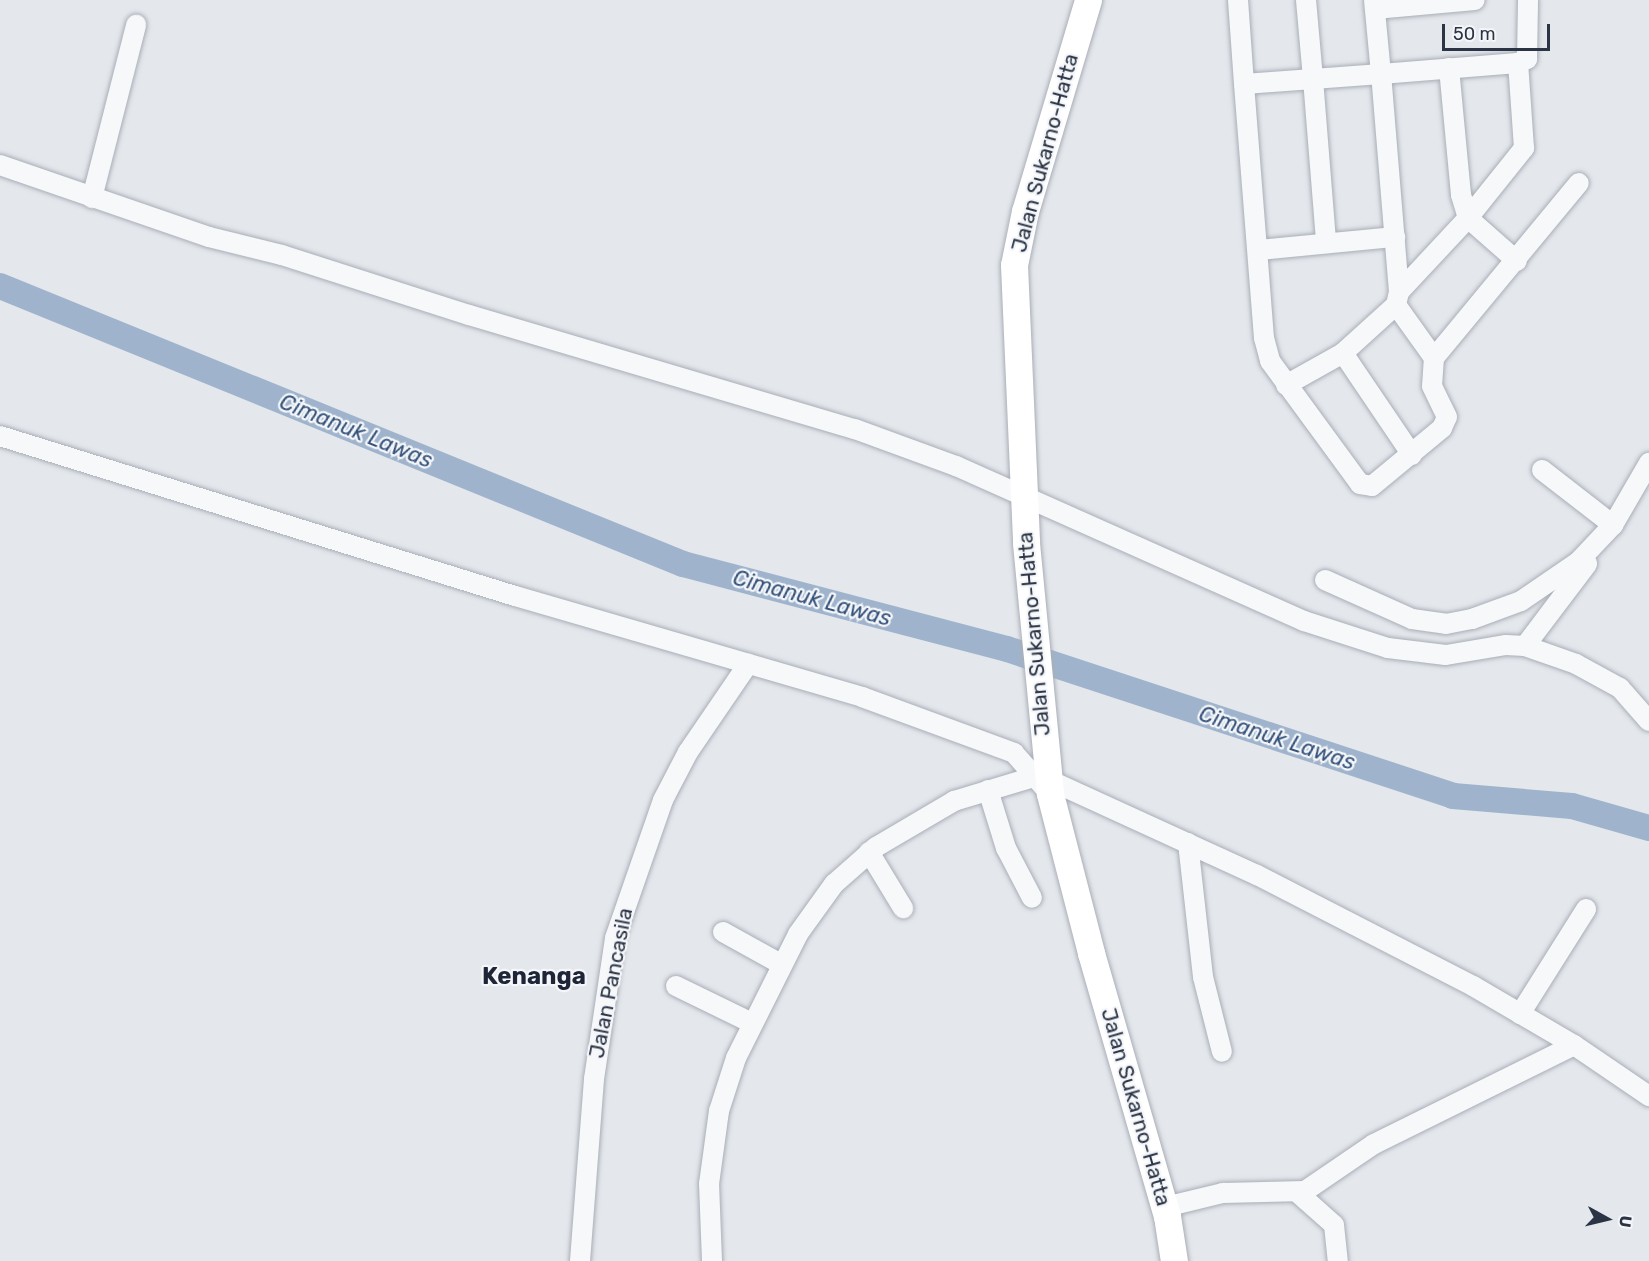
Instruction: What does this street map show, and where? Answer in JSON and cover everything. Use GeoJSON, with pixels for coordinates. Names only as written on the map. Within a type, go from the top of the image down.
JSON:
{"type":"FeatureCollection","features":[{"type":"Feature","properties":{"kind":"highway","name":"Jalan Sukarno-Hatta"},"geometry":{"type":"LineString","coordinates":[[1088,0],[1025,211],[1014,265],[1026,543],[1045,776],[1091,954],[1165,1208],[1174,1261]]}},
{"type":"Feature","properties":{"kind":"street"},"geometry":{"type":"LineString","coordinates":[[1238,0],[1264,338],[1270,361],[1286,386],[1360,484],[1372,486],[1442,428],[1447,417],[1432,386],[1434,358],[1398,299],[1395,237],[1375,5],[1475,0]]}},
{"type":"Feature","properties":{"kind":"street"},"geometry":{"type":"LineString","coordinates":[[1306,0],[1326,242]]}},
{"type":"Feature","properties":{"kind":"street"},"geometry":{"type":"LineString","coordinates":[[1244,84],[1518,63],[1529,53],[1528,0]]}},
{"type":"Feature","properties":{"kind":"street"},"geometry":{"type":"LineString","coordinates":[[92,198],[135,25]]}},
{"type":"Feature","properties":{"kind":"street"},"geometry":{"type":"LineString","coordinates":[[1286,386],[1343,353],[1398,299],[1468,218],[1524,148],[1518,63]]}},
{"type":"Feature","properties":{"kind":"street"},"geometry":{"type":"LineString","coordinates":[[1449,68],[1460,188],[1468,218],[1517,261]]}},
{"type":"Feature","properties":{"kind":"street"},"geometry":{"type":"LineString","coordinates":[[0,165],[209,237],[282,255],[469,315],[855,429],[956,466],[1304,621],[1388,648],[1446,655],[1506,645],[1526,646],[1576,664],[1620,688],[1649,721]]}},
{"type":"Feature","properties":{"kind":"street"},"geometry":{"type":"LineString","coordinates":[[1434,358],[1517,261],[1579,183]]}},
{"type":"Feature","properties":{"kind":"street"},"geometry":{"type":"LineString","coordinates":[[1259,250],[1395,237]]}},
{"type":"Feature","properties":{"kind":"street"},"geometry":{"type":"LineString","coordinates":[[1343,353],[1412,455]]}},
{"type":"Feature","properties":{"kind":"street"},"geometry":{"type":"LineString","coordinates":[[0,436],[862,697],[1014,753],[1045,776],[1312,902],[1520,1014],[1574,1045],[1649,1096]]}},
{"type":"Feature","properties":{"kind":"street"},"geometry":{"type":"LineString","coordinates":[[1325,580],[1412,619],[1446,624],[1521,601],[1598,548],[1649,463]]}},
{"type":"Feature","properties":{"kind":"street"},"geometry":{"type":"LineString","coordinates":[[1542,470],[1613,525]]}},
{"type":"Feature","properties":{"kind":"street"},"geometry":{"type":"LineString","coordinates":[[1526,646],[1598,548],[1649,485]]}},
{"type":"Feature","properties":{"kind":"street","name":"Jalan Pancasila"},"geometry":{"type":"LineString","coordinates":[[580,1261],[594,1079],[615,938],[663,800],[688,752],[748,664]]}},
{"type":"Feature","properties":{"kind":"street"},"geometry":{"type":"LineString","coordinates":[[712,1261],[711,1148],[736,1058],[781,964],[834,884],[869,852],[954,801],[1045,776]]}},
{"type":"Feature","properties":{"kind":"street"},"geometry":{"type":"LineString","coordinates":[[988,790],[1006,848],[1032,898]]}},
{"type":"Feature","properties":{"kind":"street"},"geometry":{"type":"LineString","coordinates":[[1188,843],[1201,967],[1222,1052]]}},
{"type":"Feature","properties":{"kind":"street"},"geometry":{"type":"LineString","coordinates":[[869,852],[903,908]]}},
{"type":"Feature","properties":{"kind":"street"},"geometry":{"type":"LineString","coordinates":[[1520,1014],[1586,909]]}},
{"type":"Feature","properties":{"kind":"street"},"geometry":{"type":"LineString","coordinates":[[723,932],[781,964]]}},
{"type":"Feature","properties":{"kind":"street"},"geometry":{"type":"LineString","coordinates":[[676,986],[752,1023]]}},
{"type":"Feature","properties":{"kind":"street"},"geometry":{"type":"LineString","coordinates":[[1165,1208],[1223,1193],[1298,1194],[1374,1144],[1574,1045]]}},
{"type":"Feature","properties":{"kind":"street"},"geometry":{"type":"LineString","coordinates":[[1298,1194],[1334,1225],[1338,1261]]}},
{"type":"Feature","properties":{"kind":"waterway","name":"Cimanuk Lawas"},"geometry":{"type":"LineString","coordinates":[[0,286],[683,564],[1007,649],[1453,796],[1572,806],[1649,828]]}},
{"type":"Feature","properties":{"kind":"district","name":"Kenanga"},"geometry":{"type":"Point","coordinates":[534,977]}}]}
